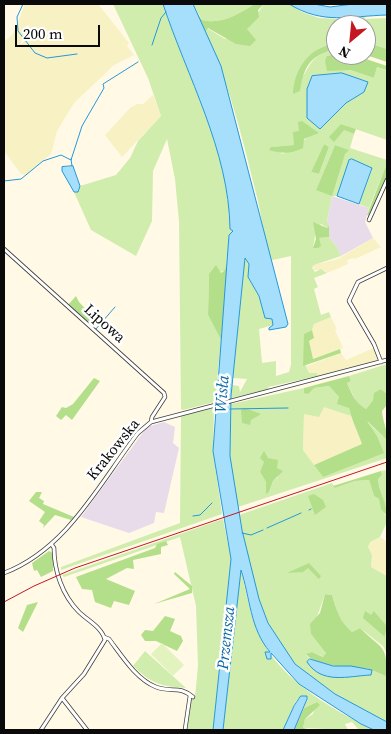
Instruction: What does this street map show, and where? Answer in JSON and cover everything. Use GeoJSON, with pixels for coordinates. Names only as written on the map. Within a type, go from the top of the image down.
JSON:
{"type":"FeatureCollection","features":[{"type":"Feature","properties":{"kind":"street"},"geometry":{"type":"LineString","coordinates":[[369,220],[387,180]]}},
{"type":"Feature","properties":{"kind":"street","name":"Lipowa"},"geometry":{"type":"LineString","coordinates":[[4,249],[164,393],[165,397],[152,417],[151,422]]}},
{"type":"Feature","properties":{"kind":"street"},"geometry":{"type":"LineString","coordinates":[[381,362],[374,344],[349,301],[358,282],[387,268]]}},
{"type":"Feature","properties":{"kind":"street","name":"Krakowska"},"geometry":{"type":"LineString","coordinates":[[4,574],[27,562],[52,545],[75,520],[138,433],[151,422],[387,360]]}},
{"type":"Feature","properties":{"kind":"street"},"geometry":{"type":"LineString","coordinates":[[52,545],[54,548],[56,571],[72,606],[99,629],[131,667],[148,683],[162,689],[182,689],[192,696],[185,730]]}},
{"type":"Feature","properties":{"kind":"street"},"geometry":{"type":"LineString","coordinates":[[41,730],[62,698],[84,674],[98,654],[104,637]]}},
{"type":"Feature","properties":{"kind":"street"},"geometry":{"type":"LineString","coordinates":[[62,698],[87,730]]}},
{"type":"Feature","properties":{"kind":"shaded area"},"geometry":{"type":"Polygon","coordinates":[[[25,4],[98,4],[129,43],[127,46],[134,55],[114,65],[74,103],[57,131],[51,154],[25,175],[21,174],[4,151],[4,42],[13,34],[25,4]]]}},
{"type":"Feature","properties":{"kind":"shaded area"},"geometry":{"type":"Polygon","coordinates":[[[153,95],[161,116],[122,157],[105,135],[130,108],[137,104],[143,104],[153,95]]]}},
{"type":"Feature","properties":{"kind":"shaded area"},"geometry":{"type":"Polygon","coordinates":[[[332,196],[369,208],[365,222],[373,238],[341,256],[329,237],[327,221],[332,196]]]}},
{"type":"Feature","properties":{"kind":"shaded area"},"geometry":{"type":"Polygon","coordinates":[[[373,238],[381,247],[355,259],[347,260],[348,264],[327,273],[324,270],[313,270],[314,265],[338,259],[373,238]]]}},
{"type":"Feature","properties":{"kind":"shaded area"},"geometry":{"type":"Polygon","coordinates":[[[331,317],[343,348],[313,359],[309,341],[313,338],[312,330],[314,324],[331,317]]]}},
{"type":"Feature","properties":{"kind":"shaded area"},"geometry":{"type":"Polygon","coordinates":[[[374,348],[378,360],[318,376],[317,373],[309,373],[307,366],[341,353],[346,360],[374,348]]]}},
{"type":"Feature","properties":{"kind":"shaded area"},"geometry":{"type":"Polygon","coordinates":[[[324,406],[351,416],[363,445],[314,465],[303,450],[304,414],[324,406]]]}},
{"type":"Feature","properties":{"kind":"shaded area"},"geometry":{"type":"Polygon","coordinates":[[[164,422],[175,427],[173,443],[179,448],[164,513],[156,512],[154,523],[129,533],[81,517],[147,427],[164,422]]]}},
{"type":"Feature","properties":{"kind":"shaded area"},"geometry":{"type":"Polygon","coordinates":[[[380,537],[387,542],[387,576],[371,567],[372,555],[368,547],[370,542],[380,537]]]}},
{"type":"Feature","properties":{"kind":"green space"},"geometry":{"type":"Polygon","coordinates":[[[113,4],[163,4],[215,142],[228,200],[230,229],[233,231],[229,235],[228,260],[224,271],[209,274],[208,315],[221,340],[215,402],[183,410],[181,409],[179,221],[175,179],[167,139],[153,171],[152,221],[136,256],[91,230],[74,192],[78,192],[80,186],[116,175],[130,158],[138,141],[161,116],[148,78],[113,4]]]}},
{"type":"Feature","properties":{"kind":"green space"},"geometry":{"type":"Polygon","coordinates":[[[193,4],[255,4],[230,18],[209,21],[202,20],[193,4]]]}},
{"type":"Feature","properties":{"kind":"green space"},"geometry":{"type":"Polygon","coordinates":[[[255,4],[264,4],[258,10],[259,17],[247,29],[256,40],[250,46],[236,44],[208,28],[205,32],[195,10],[202,20],[216,21],[230,18],[255,4]]]}},
{"type":"Feature","properties":{"kind":"green space"},"geometry":{"type":"Polygon","coordinates":[[[264,4],[289,4],[302,12],[326,18],[326,46],[313,54],[302,78],[314,59],[326,53],[327,70],[350,70],[374,78],[377,67],[387,70],[387,140],[341,124],[344,130],[354,134],[350,148],[387,160],[369,208],[359,204],[372,170],[349,160],[337,196],[332,196],[327,221],[329,226],[327,228],[321,224],[316,230],[313,248],[319,238],[329,237],[341,256],[314,265],[312,268],[315,272],[321,269],[327,273],[314,278],[318,287],[314,289],[321,315],[329,312],[331,317],[314,324],[312,330],[304,334],[305,363],[309,373],[317,373],[318,376],[268,387],[269,389],[231,398],[232,385],[239,386],[240,392],[247,379],[233,378],[245,258],[249,264],[248,277],[259,296],[265,318],[272,318],[273,325],[259,329],[262,363],[276,361],[276,376],[289,372],[291,365],[291,256],[272,260],[235,113],[222,72],[205,33],[207,28],[225,39],[247,29],[264,4]],[[307,89],[320,129],[346,103],[364,92],[307,89]],[[299,131],[294,145],[271,147],[283,154],[310,136],[299,131]],[[324,144],[311,172],[319,174],[329,147],[324,144]],[[335,145],[316,190],[348,150],[335,145]]]}},
{"type":"Feature","properties":{"kind":"green space"},"geometry":{"type":"Polygon","coordinates":[[[376,18],[387,18],[387,49],[376,45],[376,18]]]}},
{"type":"Feature","properties":{"kind":"green space"},"geometry":{"type":"Polygon","coordinates":[[[326,45],[326,51],[310,62],[304,74],[300,91],[293,94],[296,76],[300,67],[318,49],[326,45]]]}},
{"type":"Feature","properties":{"kind":"green space"},"geometry":{"type":"Polygon","coordinates":[[[376,45],[387,49],[387,62],[376,58],[376,45]]]}},
{"type":"Feature","properties":{"kind":"green space"},"geometry":{"type":"Polygon","coordinates":[[[326,58],[326,65],[376,65],[376,62],[387,66],[387,70],[377,67],[374,78],[350,70],[327,71],[325,61],[326,58]]]}},
{"type":"Feature","properties":{"kind":"green space"},"geometry":{"type":"Polygon","coordinates":[[[302,121],[319,133],[304,139],[303,148],[286,153],[269,150],[271,147],[294,145],[293,132],[299,131],[298,122],[302,121]]]}},
{"type":"Feature","properties":{"kind":"green space"},"geometry":{"type":"Polygon","coordinates":[[[341,124],[356,129],[354,134],[344,130],[334,142],[329,137],[341,124]]]}},
{"type":"Feature","properties":{"kind":"green space"},"geometry":{"type":"Polygon","coordinates":[[[324,144],[329,147],[319,174],[311,172],[324,144]]]}},
{"type":"Feature","properties":{"kind":"green space"},"geometry":{"type":"Polygon","coordinates":[[[335,145],[349,150],[345,154],[332,196],[316,190],[335,145]]]}},
{"type":"Feature","properties":{"kind":"green space"},"geometry":{"type":"Polygon","coordinates":[[[387,163],[387,177],[369,216],[367,215],[387,163]]]}},
{"type":"Feature","properties":{"kind":"green space"},"geometry":{"type":"Polygon","coordinates":[[[313,222],[327,228],[329,226],[329,237],[319,238],[321,246],[318,248],[313,248],[316,239],[313,222]]]}},
{"type":"Feature","properties":{"kind":"green space"},"geometry":{"type":"Polygon","coordinates":[[[228,260],[221,340],[208,315],[209,274],[216,265],[221,273],[224,271],[228,260]]]}},
{"type":"Feature","properties":{"kind":"green space"},"geometry":{"type":"Polygon","coordinates":[[[76,296],[93,317],[88,323],[68,305],[76,296]]]}},
{"type":"Feature","properties":{"kind":"green space"},"geometry":{"type":"Polygon","coordinates":[[[312,330],[314,338],[309,341],[313,359],[340,349],[341,353],[303,366],[304,334],[312,330]]]}},
{"type":"Feature","properties":{"kind":"green space"},"geometry":{"type":"Polygon","coordinates":[[[387,364],[387,394],[381,389],[366,409],[358,405],[347,383],[351,381],[349,376],[387,364]]]}},
{"type":"Feature","properties":{"kind":"green space"},"geometry":{"type":"Polygon","coordinates":[[[349,376],[351,381],[347,383],[352,394],[356,401],[366,409],[373,400],[374,393],[381,389],[387,394],[387,405],[382,411],[387,440],[367,421],[377,436],[384,453],[323,477],[314,465],[362,444],[349,408],[337,404],[339,397],[329,386],[314,388],[308,394],[304,393],[304,388],[349,376]]]}},
{"type":"Feature","properties":{"kind":"green space"},"geometry":{"type":"Polygon","coordinates":[[[94,378],[100,381],[72,420],[66,415],[61,420],[56,416],[62,407],[66,408],[73,404],[94,378]]]}},
{"type":"Feature","properties":{"kind":"green space"},"geometry":{"type":"Polygon","coordinates":[[[329,386],[349,408],[351,416],[324,407],[319,417],[304,414],[303,450],[323,477],[377,436],[366,421],[387,440],[387,458],[238,507],[230,465],[231,404],[304,388],[304,393],[314,388],[329,386]],[[265,462],[260,472],[266,482],[266,493],[269,492],[273,481],[278,477],[276,468],[265,462]]]}},
{"type":"Feature","properties":{"kind":"green space"},"geometry":{"type":"Polygon","coordinates":[[[214,408],[213,451],[222,514],[61,570],[61,567],[180,523],[181,416],[214,408]]]}},
{"type":"Feature","properties":{"kind":"green space"},"geometry":{"type":"Polygon","coordinates":[[[245,408],[261,414],[251,420],[250,425],[242,423],[241,410],[245,408]]]}},
{"type":"Feature","properties":{"kind":"green space"},"geometry":{"type":"Polygon","coordinates":[[[264,451],[268,458],[278,460],[277,468],[283,471],[273,481],[269,492],[266,494],[266,482],[260,472],[264,462],[260,458],[264,451]]]}},
{"type":"Feature","properties":{"kind":"green space"},"geometry":{"type":"Polygon","coordinates":[[[387,470],[387,511],[378,479],[382,475],[381,471],[387,470]]]}},
{"type":"Feature","properties":{"kind":"green space"},"geometry":{"type":"Polygon","coordinates":[[[381,471],[382,475],[378,479],[387,516],[381,509],[379,499],[374,496],[369,480],[355,481],[335,488],[333,486],[381,471]]]}},
{"type":"Feature","properties":{"kind":"green space"},"geometry":{"type":"Polygon","coordinates":[[[369,480],[374,496],[379,499],[387,516],[387,522],[380,537],[370,542],[368,547],[372,555],[371,567],[387,576],[387,626],[374,611],[385,637],[387,632],[387,654],[383,646],[360,628],[352,632],[346,628],[338,613],[332,595],[325,594],[311,634],[326,652],[324,657],[312,652],[306,655],[310,659],[308,662],[371,675],[372,670],[387,677],[387,722],[321,686],[289,658],[279,643],[262,608],[246,552],[239,515],[332,483],[335,488],[355,481],[369,480]]]}},
{"type":"Feature","properties":{"kind":"green space"},"geometry":{"type":"Polygon","coordinates":[[[36,492],[42,492],[39,498],[44,501],[43,504],[74,517],[71,520],[55,515],[43,528],[44,525],[39,521],[45,512],[29,501],[36,492]]]}},
{"type":"Feature","properties":{"kind":"green space"},"geometry":{"type":"Polygon","coordinates":[[[314,494],[323,500],[326,507],[315,515],[308,496],[314,494]]]}},
{"type":"Feature","properties":{"kind":"green space"},"geometry":{"type":"Polygon","coordinates":[[[223,519],[231,559],[213,730],[187,730],[191,700],[195,697],[198,666],[196,606],[180,537],[64,577],[62,575],[223,519]]]}},
{"type":"Feature","properties":{"kind":"green space"},"geometry":{"type":"Polygon","coordinates":[[[166,541],[168,545],[161,547],[161,554],[133,560],[134,569],[127,568],[106,579],[135,591],[129,605],[114,601],[111,608],[95,602],[92,590],[82,589],[76,577],[155,548],[157,544],[166,541]]]}},
{"type":"Feature","properties":{"kind":"green space"},"geometry":{"type":"Polygon","coordinates":[[[49,551],[53,553],[53,571],[41,577],[37,570],[34,571],[32,563],[49,551]]]}},
{"type":"Feature","properties":{"kind":"green space"},"geometry":{"type":"Polygon","coordinates":[[[309,563],[321,576],[319,579],[308,568],[303,572],[287,573],[309,563]]]}},
{"type":"Feature","properties":{"kind":"green space"},"geometry":{"type":"Polygon","coordinates":[[[241,570],[256,628],[275,660],[299,684],[328,705],[374,730],[359,730],[352,722],[345,724],[348,730],[303,728],[305,719],[313,714],[317,702],[304,708],[307,699],[301,696],[296,701],[283,730],[223,730],[241,570]]]}},
{"type":"Feature","properties":{"kind":"green space"},"geometry":{"type":"Polygon","coordinates":[[[175,572],[192,586],[192,593],[154,604],[190,589],[174,574],[175,572]]]}},
{"type":"Feature","properties":{"kind":"green space"},"geometry":{"type":"Polygon","coordinates":[[[325,594],[332,595],[339,615],[352,632],[360,628],[382,648],[386,658],[387,677],[369,669],[335,666],[318,662],[306,654],[312,652],[323,657],[326,653],[311,634],[310,624],[320,613],[325,594]]]}},
{"type":"Feature","properties":{"kind":"green space"},"geometry":{"type":"Polygon","coordinates":[[[38,602],[23,632],[18,628],[27,605],[38,602]]]}},
{"type":"Feature","properties":{"kind":"green space"},"geometry":{"type":"Polygon","coordinates":[[[365,611],[371,615],[374,611],[387,626],[385,637],[363,618],[365,611]]]}},
{"type":"Feature","properties":{"kind":"green space"},"geometry":{"type":"Polygon","coordinates":[[[165,616],[175,619],[170,631],[181,636],[183,641],[177,651],[156,641],[145,641],[141,635],[145,630],[153,631],[165,616]]]}},
{"type":"Feature","properties":{"kind":"green space"},"geometry":{"type":"Polygon","coordinates":[[[162,643],[184,665],[173,676],[151,654],[162,643]]]}},
{"type":"Feature","properties":{"kind":"green space"},"geometry":{"type":"Polygon","coordinates":[[[145,651],[186,688],[157,683],[133,666],[145,651]]]}},
{"type":"Feature","properties":{"kind":"green space"},"geometry":{"type":"Polygon","coordinates":[[[317,702],[320,705],[305,719],[303,728],[312,730],[294,730],[304,708],[317,702]]]}},
{"type":"Feature","properties":{"kind":"water"},"geometry":{"type":"Polygon","coordinates":[[[163,4],[193,4],[221,66],[288,324],[286,327],[269,330],[273,325],[272,319],[265,318],[259,296],[248,277],[249,264],[245,258],[231,396],[230,456],[242,530],[259,599],[268,623],[295,664],[335,694],[387,722],[387,730],[374,730],[361,724],[299,684],[271,653],[271,659],[267,659],[265,652],[270,652],[263,643],[254,623],[241,570],[223,730],[213,730],[231,559],[213,451],[229,235],[233,231],[230,229],[228,200],[215,142],[163,4]]]}},
{"type":"Feature","properties":{"kind":"water"},"geometry":{"type":"Polygon","coordinates":[[[289,4],[314,4],[330,7],[353,4],[387,4],[387,15],[326,15],[326,17],[301,11],[289,4]]]}},
{"type":"Feature","properties":{"kind":"water"},"geometry":{"type":"Polygon","coordinates":[[[342,73],[368,82],[364,92],[346,103],[320,129],[307,118],[307,89],[312,76],[342,73]]]}},
{"type":"Feature","properties":{"kind":"water"},"geometry":{"type":"Polygon","coordinates":[[[352,159],[372,168],[359,204],[337,196],[349,160],[352,159]]]}},
{"type":"Feature","properties":{"kind":"water"},"geometry":{"type":"Polygon","coordinates":[[[73,166],[80,186],[78,192],[74,192],[62,171],[62,167],[73,166]]]}},
{"type":"Feature","properties":{"kind":"water"},"geometry":{"type":"Polygon","coordinates":[[[310,659],[333,666],[351,666],[372,670],[371,675],[336,678],[320,674],[307,662],[310,659]]]}},
{"type":"Feature","properties":{"kind":"water"},"geometry":{"type":"Polygon","coordinates":[[[301,696],[307,696],[307,699],[294,730],[283,730],[294,706],[301,696]]]}},
{"type":"Feature","properties":{"kind":"waterway"},"geometry":{"type":"LineString","coordinates":[[23,4],[17,17],[18,31],[35,53],[47,58],[77,54]]}},
{"type":"Feature","properties":{"kind":"waterway"},"geometry":{"type":"LineString","coordinates":[[152,45],[161,18],[166,12]]}},
{"type":"Feature","properties":{"kind":"waterway"},"geometry":{"type":"LineString","coordinates":[[4,181],[21,179],[43,161],[61,155],[71,160],[82,126],[104,88],[103,84],[138,62]]}},
{"type":"Feature","properties":{"kind":"waterway"},"geometry":{"type":"LineString","coordinates":[[71,159],[72,166]]}},
{"type":"Feature","properties":{"kind":"waterway"},"geometry":{"type":"LineString","coordinates":[[96,329],[115,307]]}},
{"type":"Feature","properties":{"kind":"waterway","name":"Wisła"},"geometry":{"type":"LineString","coordinates":[[230,409],[288,408]]}},
{"type":"Feature","properties":{"kind":"waterway"},"geometry":{"type":"LineString","coordinates":[[193,516],[200,515],[212,503]]}},
{"type":"Feature","properties":{"kind":"waterway"},"geometry":{"type":"LineString","coordinates":[[267,528],[301,513]]}},
{"type":"Feature","properties":{"kind":"waterway"},"geometry":{"type":"LineString","coordinates":[[242,533],[251,535],[263,530]]}},
{"type":"Feature","properties":{"kind":"railway"},"geometry":{"type":"LineString","coordinates":[[4,602],[75,568],[387,462]]}},
{"type":"Feature","properties":{"kind":"water label","name":"Przemsza"},"geometry":{"type":"Point","coordinates":[227,638]}}]}
